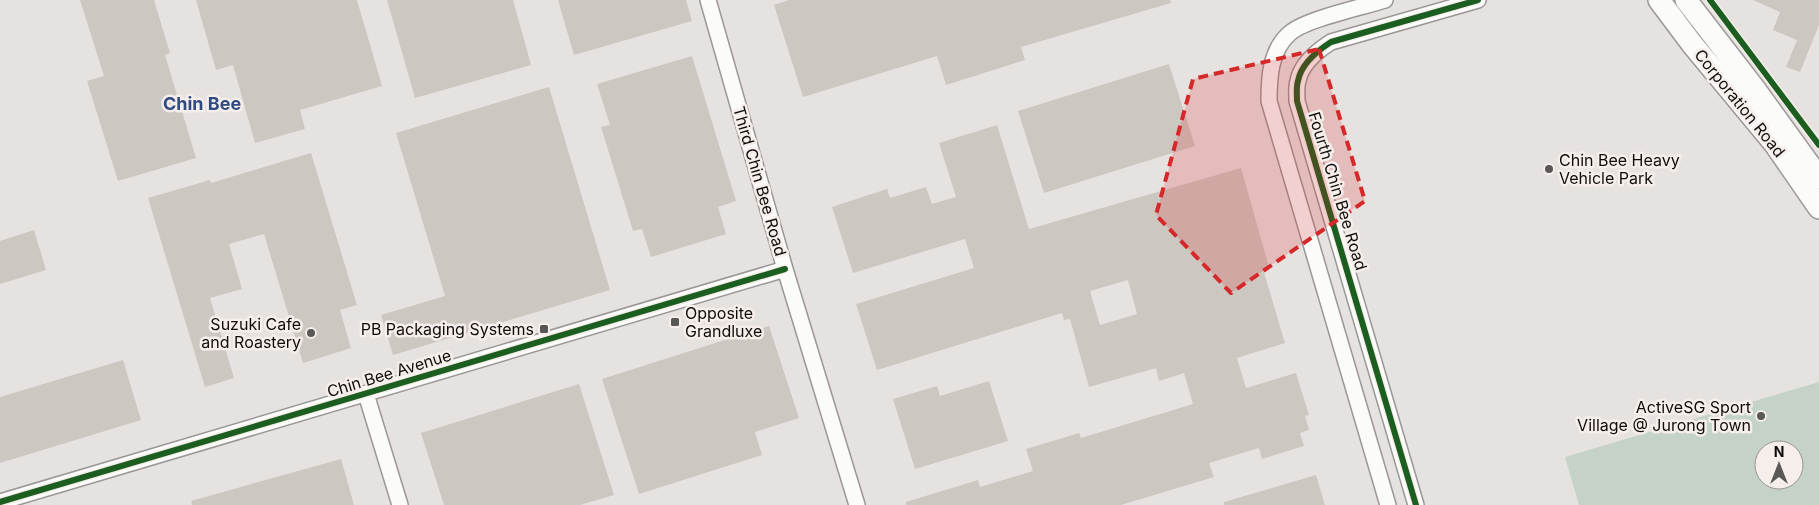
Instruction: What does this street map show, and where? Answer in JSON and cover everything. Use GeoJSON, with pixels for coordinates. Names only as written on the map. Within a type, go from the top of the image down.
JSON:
{"type":"FeatureCollection","features":[{"type":"Feature","properties":{"kind":"main road","name":"Corporation Road"},"geometry":{"type":"LineString","coordinates":[[1659,0],[1692,44],[1774,143],[1819,208]]}},
{"type":"Feature","properties":{"kind":"main road","name":"Corporation Road"},"geometry":{"type":"LineString","coordinates":[[1686,0],[1754,88],[1819,178]]}},
{"type":"Feature","properties":{"kind":"street","name":"Third Chin Bee Road"},"geometry":{"type":"LineString","coordinates":[[708,0],[785,270],[857,505]]}},
{"type":"Feature","properties":{"kind":"street"},"geometry":{"type":"LineString","coordinates":[[1385,0],[1309,23],[1290,33],[1279,47],[1273,61],[1269,78],[1269,101],[1388,505]]}},
{"type":"Feature","properties":{"kind":"street","name":"Fourth Chin Bee Road"},"geometry":{"type":"LineString","coordinates":[[1416,505],[1297,101],[1298,80],[1305,64],[1318,50],[1330,42],[1478,0]]}},
{"type":"Feature","properties":{"kind":"street","name":"Chin Bee Avenue"},"geometry":{"type":"LineString","coordinates":[[0,502],[785,270]]}},
{"type":"Feature","properties":{"kind":"street"},"geometry":{"type":"LineString","coordinates":[[366,394],[400,505]]}},
{"type":"Feature","properties":{"kind":"highlighted area"},"geometry":{"type":"Polygon","coordinates":[[[1319,49],[1365,201],[1231,293],[1156,215],[1193,79],[1319,49]]]}},
{"type":"Feature","properties":{"kind":"shaded area","name":"ActiveSG Sport Village @ Jurong Town"},"geometry":{"type":"Polygon","coordinates":[[[1819,382],[1819,505],[1579,505],[1565,457],[1819,382]]]}},
{"type":"Feature","properties":{"kind":"building"},"geometry":{"type":"Polygon","coordinates":[[[80,0],[154,0],[170,53],[165,55],[196,158],[118,181],[87,81],[104,76],[80,0]]]}},
{"type":"Feature","properties":{"kind":"building"},"geometry":{"type":"Polygon","coordinates":[[[196,0],[357,0],[382,86],[300,110],[305,129],[255,143],[233,65],[216,70],[196,0]]]}},
{"type":"Feature","properties":{"kind":"building"},"geometry":{"type":"Polygon","coordinates":[[[387,0],[513,0],[531,65],[415,98],[387,0]]]}},
{"type":"Feature","properties":{"kind":"building"},"geometry":{"type":"Polygon","coordinates":[[[558,0],[686,0],[692,21],[574,55],[558,0]]]}},
{"type":"Feature","properties":{"kind":"building"},"geometry":{"type":"Polygon","coordinates":[[[789,0],[1170,0],[1171,3],[1021,47],[1025,60],[946,85],[937,56],[803,97],[774,5],[789,0]]]}},
{"type":"Feature","properties":{"kind":"building"},"geometry":{"type":"Polygon","coordinates":[[[1753,0],[1819,0],[1819,25],[1800,72],[1786,67],[1797,40],[1773,30],[1780,12],[1753,0]]]}},
{"type":"Feature","properties":{"kind":"building"},"geometry":{"type":"Polygon","coordinates":[[[692,56],[736,201],[718,207],[726,234],[651,257],[642,229],[633,231],[601,127],[610,125],[597,84],[692,56]]]}},
{"type":"Feature","properties":{"kind":"building"},"geometry":{"type":"Polygon","coordinates":[[[1169,64],[1195,146],[1044,193],[1018,111],[1169,64]]]}},
{"type":"Feature","properties":{"kind":"building"},"geometry":{"type":"Polygon","coordinates":[[[549,87],[610,290],[393,355],[381,315],[445,296],[396,133],[549,87]]]}},
{"type":"Feature","properties":{"kind":"building"},"geometry":{"type":"Polygon","coordinates":[[[997,125],[1029,229],[1241,168],[1269,267],[1263,269],[1285,343],[1237,358],[1246,388],[1296,373],[1309,415],[1305,416],[1309,430],[1300,433],[1304,446],[1262,459],[1259,448],[1209,463],[1214,477],[1121,505],[906,505],[906,502],[978,480],[980,487],[1033,471],[1026,449],[1079,433],[1081,438],[1193,404],[1184,373],[1159,381],[1156,368],[1089,387],[1070,319],[1064,320],[1062,313],[877,370],[856,304],[974,268],[965,239],[853,273],[832,207],[887,189],[890,198],[926,187],[932,204],[956,197],[939,143],[997,125]],[[1128,280],[1090,291],[1100,325],[1137,314],[1128,280]]]}},
{"type":"Feature","properties":{"kind":"building"},"geometry":{"type":"Polygon","coordinates":[[[311,153],[357,305],[340,310],[351,348],[303,363],[264,234],[229,244],[242,289],[210,298],[234,378],[205,387],[148,198],[210,180],[211,183],[311,153]]]}},
{"type":"Feature","properties":{"kind":"building"},"geometry":{"type":"Polygon","coordinates":[[[34,230],[46,270],[0,284],[0,241],[34,230]]]}},
{"type":"Feature","properties":{"kind":"building"},"geometry":{"type":"Polygon","coordinates":[[[769,326],[799,418],[755,432],[762,455],[639,494],[602,379],[769,326]]]}},
{"type":"Feature","properties":{"kind":"building"},"geometry":{"type":"Polygon","coordinates":[[[123,360],[141,420],[0,463],[0,397],[123,360]]]}},
{"type":"Feature","properties":{"kind":"building"},"geometry":{"type":"Polygon","coordinates":[[[989,381],[1008,441],[915,469],[893,399],[937,386],[940,396],[989,381]]]}},
{"type":"Feature","properties":{"kind":"building"},"geometry":{"type":"Polygon","coordinates":[[[579,384],[614,495],[580,505],[444,505],[421,433],[579,384]]]}},
{"type":"Feature","properties":{"kind":"building"},"geometry":{"type":"Polygon","coordinates":[[[341,459],[354,505],[192,505],[191,501],[341,459]]]}},
{"type":"Feature","properties":{"kind":"building"},"geometry":{"type":"Polygon","coordinates":[[[1316,475],[1325,505],[1224,505],[1224,502],[1316,475]]]}},
{"type":"Feature","properties":{"kind":"cycle path"},"geometry":{"type":"LineString","coordinates":[[1416,505],[1297,101],[1297,86],[1302,69],[1315,54],[1331,42],[1478,0]]}},
{"type":"Feature","properties":{"kind":"cycle path"},"geometry":{"type":"LineString","coordinates":[[1710,0],[1819,145]]}},
{"type":"Feature","properties":{"kind":"cycle path"},"geometry":{"type":"LineString","coordinates":[[0,502],[785,269]]}},
{"type":"Feature","properties":{"kind":"place","name":"Chin Bee Heavy Vehicle Park"},"geometry":{"type":"Point","coordinates":[1549,169]}},
{"type":"Feature","properties":{"kind":"place","name":"Opposite Grandluxe"},"geometry":{"type":"Point","coordinates":[675,322]}},
{"type":"Feature","properties":{"kind":"place","name":"PB Packaging Systems"},"geometry":{"type":"Point","coordinates":[544,329]}},
{"type":"Feature","properties":{"kind":"place","name":"Suzuki Cafe and Roastery"},"geometry":{"type":"Point","coordinates":[311,333]}},
{"type":"Feature","properties":{"kind":"place","name":"ActiveSG Sport Village @ Jurong Town"},"geometry":{"type":"Point","coordinates":[1761,416]}},
{"type":"Feature","properties":{"kind":"district","name":"Chin Bee"},"geometry":{"type":"Point","coordinates":[202,104]}}]}
